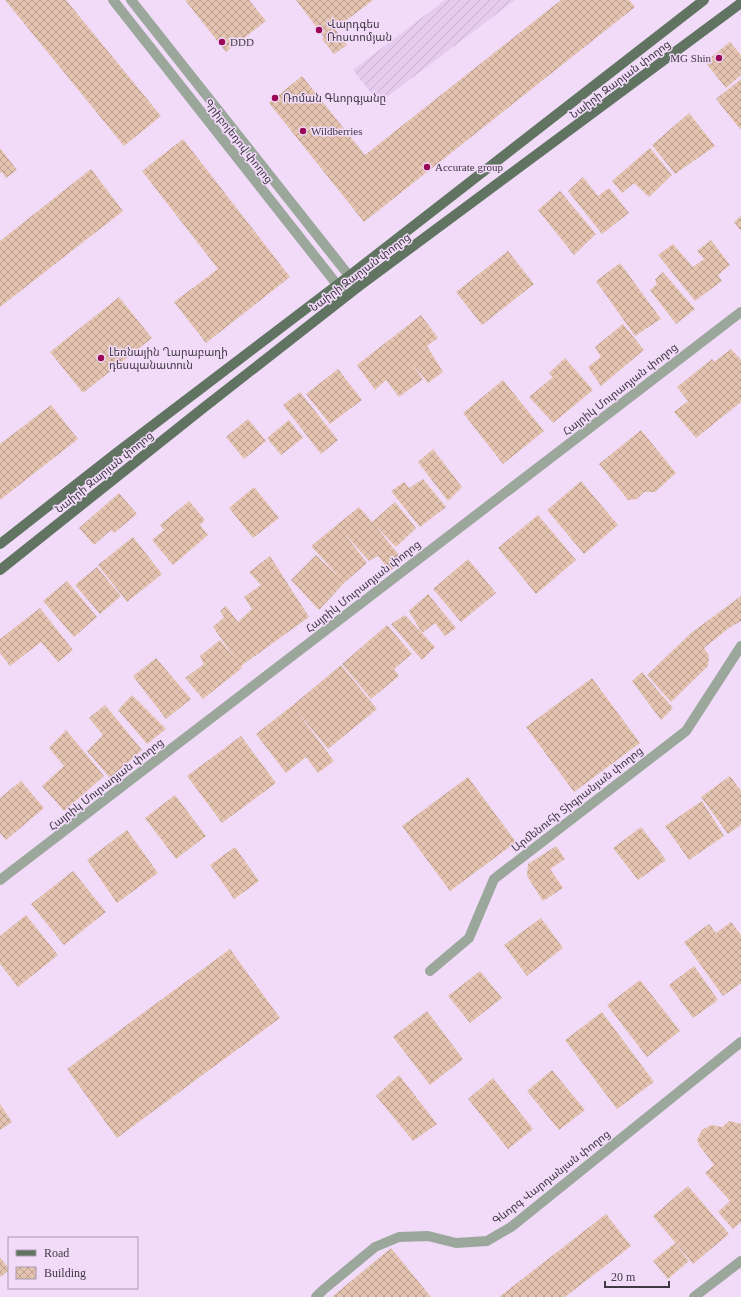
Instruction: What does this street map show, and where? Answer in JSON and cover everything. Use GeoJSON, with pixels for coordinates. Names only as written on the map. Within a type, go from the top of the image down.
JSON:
{"type":"FeatureCollection","features":[{"type":"Feature","properties":{"kind":"main road","name":"Նաիրի Զարյան փողոց"},"geometry":{"type":"LineString","coordinates":[[0,544],[115,454],[338,285],[704,0]]}},
{"type":"Feature","properties":{"kind":"main road","name":"Նաիրի Զարյան փողոց"},"geometry":{"type":"LineString","coordinates":[[0,570],[346,296],[741,3]]}},
{"type":"Feature","properties":{"kind":"street","name":"Գրիբոյեդով փողոց"},"geometry":{"type":"LineString","coordinates":[[113,0],[346,296]]}},
{"type":"Feature","properties":{"kind":"street","name":"Գրիբոյեդով փողոց"},"geometry":{"type":"LineString","coordinates":[[131,0],[358,288]]}},
{"type":"Feature","properties":{"kind":"street","name":"Հայրիկ Մուրադյան փողոց"},"geometry":{"type":"LineString","coordinates":[[0,880],[741,312]]}},
{"type":"Feature","properties":{"kind":"street","name":"Արմենուհի Տիգրանյան փողոց"},"geometry":{"type":"LineString","coordinates":[[430,971],[469,938],[494,879],[686,731],[741,646]]}},
{"type":"Feature","properties":{"kind":"street","name":"Գևորգ Վարդանյան փողոց"},"geometry":{"type":"LineString","coordinates":[[316,1297],[375,1247],[399,1237],[428,1236],[456,1242],[487,1241],[511,1227],[741,1042]]}},
{"type":"Feature","properties":{"kind":"street"},"geometry":{"type":"LineString","coordinates":[[694,1297],[741,1260]]}},
{"type":"Feature","properties":{"kind":"shaded area"},"geometry":{"type":"Polygon","coordinates":[[[445,0],[515,0],[379,103],[353,70],[445,0]]]}},
{"type":"Feature","properties":{"kind":"building"},"geometry":{"type":"Polygon","coordinates":[[[5,0],[66,0],[161,116],[124,146],[5,0]]]}},
{"type":"Feature","properties":{"kind":"building"},"geometry":{"type":"Polygon","coordinates":[[[185,0],[249,0],[266,21],[226,52],[185,0]]]}},
{"type":"Feature","properties":{"kind":"building"},"geometry":{"type":"Polygon","coordinates":[[[296,0],[373,0],[335,29],[347,45],[334,54],[322,39],[324,37],[296,0]]]}},
{"type":"Feature","properties":{"kind":"building"},"geometry":{"type":"Polygon","coordinates":[[[561,0],[629,0],[635,7],[364,222],[269,103],[302,76],[365,155],[561,0]]]}},
{"type":"Feature","properties":{"kind":"building"},"geometry":{"type":"Polygon","coordinates":[[[730,42],[741,55],[741,75],[726,88],[705,62],[730,42]]]}},
{"type":"Feature","properties":{"kind":"building"},"geometry":{"type":"Polygon","coordinates":[[[741,79],[741,129],[740,129],[716,99],[741,79]]]}},
{"type":"Feature","properties":{"kind":"building"},"geometry":{"type":"Polygon","coordinates":[[[689,113],[715,146],[675,174],[652,145],[689,113]]]}},
{"type":"Feature","properties":{"kind":"building"},"geometry":{"type":"Polygon","coordinates":[[[183,139],[290,277],[206,343],[174,302],[218,269],[142,171],[183,139]]]}},
{"type":"Feature","properties":{"kind":"building"},"geometry":{"type":"Polygon","coordinates":[[[0,148],[17,170],[6,178],[2,172],[0,173],[0,148]]]}},
{"type":"Feature","properties":{"kind":"building"},"geometry":{"type":"Polygon","coordinates":[[[650,148],[672,175],[649,197],[634,183],[622,193],[612,181],[650,148]]]}},
{"type":"Feature","properties":{"kind":"building"},"geometry":{"type":"Polygon","coordinates":[[[91,169],[123,211],[0,307],[0,241],[91,169]]]}},
{"type":"Feature","properties":{"kind":"building"},"geometry":{"type":"Polygon","coordinates":[[[583,177],[598,196],[609,188],[629,213],[602,234],[568,191],[583,177]]]}},
{"type":"Feature","properties":{"kind":"building"},"geometry":{"type":"Polygon","coordinates":[[[560,191],[596,234],[574,255],[538,210],[560,191]]]}},
{"type":"Feature","properties":{"kind":"building"},"geometry":{"type":"Polygon","coordinates":[[[741,216],[741,231],[734,222],[741,216]]]}},
{"type":"Feature","properties":{"kind":"building"},"geometry":{"type":"Polygon","coordinates":[[[711,240],[730,265],[718,275],[722,281],[695,301],[658,255],[673,244],[693,267],[704,259],[697,251],[711,240]]]}},
{"type":"Feature","properties":{"kind":"building"},"geometry":{"type":"Polygon","coordinates":[[[508,251],[534,284],[482,325],[456,292],[508,251]]]}},
{"type":"Feature","properties":{"kind":"building"},"geometry":{"type":"Polygon","coordinates":[[[620,263],[661,319],[635,336],[596,281],[620,263]]]}},
{"type":"Feature","properties":{"kind":"building"},"geometry":{"type":"Polygon","coordinates":[[[663,272],[695,309],[676,324],[650,290],[657,284],[655,279],[663,272]]]}},
{"type":"Feature","properties":{"kind":"building"},"geometry":{"type":"Polygon","coordinates":[[[119,297],[152,338],[83,393],[50,352],[119,297]]]}},
{"type":"Feature","properties":{"kind":"building"},"geometry":{"type":"Polygon","coordinates":[[[421,315],[438,338],[427,346],[443,372],[428,383],[410,361],[423,379],[399,397],[386,380],[375,390],[357,365],[421,315]]]}},
{"type":"Feature","properties":{"kind":"building"},"geometry":{"type":"Polygon","coordinates":[[[623,324],[644,350],[601,386],[588,367],[601,357],[595,347],[623,324]]]}},
{"type":"Feature","properties":{"kind":"building"},"geometry":{"type":"Polygon","coordinates":[[[731,349],[741,360],[741,402],[696,438],[674,412],[688,401],[677,387],[712,359],[714,362],[731,349]]]}},
{"type":"Feature","properties":{"kind":"building"},"geometry":{"type":"Polygon","coordinates":[[[565,358],[593,390],[553,423],[529,397],[553,377],[549,373],[565,358]]]}},
{"type":"Feature","properties":{"kind":"building"},"geometry":{"type":"Polygon","coordinates":[[[338,369],[362,400],[330,424],[306,394],[338,369]]]}},
{"type":"Feature","properties":{"kind":"building"},"geometry":{"type":"Polygon","coordinates":[[[503,380],[544,431],[503,464],[463,413],[503,380]]]}},
{"type":"Feature","properties":{"kind":"building"},"geometry":{"type":"Polygon","coordinates":[[[300,392],[338,440],[321,454],[283,405],[300,392]]]}},
{"type":"Feature","properties":{"kind":"building"},"geometry":{"type":"Polygon","coordinates":[[[51,405],[78,439],[0,500],[0,444],[51,405]]]}},
{"type":"Feature","properties":{"kind":"building"},"geometry":{"type":"Polygon","coordinates":[[[248,419],[266,441],[244,459],[226,437],[248,419]]]}},
{"type":"Feature","properties":{"kind":"building"},"geometry":{"type":"Polygon","coordinates":[[[289,420],[303,438],[281,455],[267,438],[289,420]]]}},
{"type":"Feature","properties":{"kind":"building"},"geometry":{"type":"Polygon","coordinates":[[[641,430],[676,473],[655,492],[644,492],[637,499],[628,500],[599,464],[641,430]]]}},
{"type":"Feature","properties":{"kind":"building"},"geometry":{"type":"Polygon","coordinates":[[[433,449],[462,487],[448,501],[418,462],[433,449]]]}},
{"type":"Feature","properties":{"kind":"building"},"geometry":{"type":"Polygon","coordinates":[[[423,479],[446,507],[420,527],[391,491],[404,482],[409,488],[423,479]]]}},
{"type":"Feature","properties":{"kind":"building"},"geometry":{"type":"Polygon","coordinates":[[[581,481],[618,525],[584,554],[547,510],[581,481]]]}},
{"type":"Feature","properties":{"kind":"building"},"geometry":{"type":"Polygon","coordinates":[[[254,487],[279,518],[253,538],[229,508],[254,487]]]}},
{"type":"Feature","properties":{"kind":"building"},"geometry":{"type":"Polygon","coordinates":[[[119,493],[137,514],[114,533],[111,530],[94,545],[79,528],[119,493]]]}},
{"type":"Feature","properties":{"kind":"building"},"geometry":{"type":"Polygon","coordinates":[[[189,501],[205,520],[200,525],[208,535],[173,565],[152,540],[164,530],[160,525],[189,501]]]}},
{"type":"Feature","properties":{"kind":"building"},"geometry":{"type":"Polygon","coordinates":[[[395,502],[416,528],[396,547],[374,524],[403,560],[390,571],[378,556],[369,561],[343,532],[367,563],[344,583],[319,610],[291,580],[316,555],[341,579],[311,546],[359,507],[372,522],[395,502]]]}},
{"type":"Feature","properties":{"kind":"building"},"geometry":{"type":"Polygon","coordinates":[[[538,515],[576,560],[536,594],[498,548],[538,515]]]}},
{"type":"Feature","properties":{"kind":"building"},"geometry":{"type":"Polygon","coordinates":[[[133,537],[162,574],[127,602],[98,565],[133,537]]]}},
{"type":"Feature","properties":{"kind":"building"},"geometry":{"type":"Polygon","coordinates":[[[270,556],[309,617],[241,666],[242,668],[203,699],[185,678],[204,664],[200,656],[220,640],[236,660],[213,627],[224,617],[220,611],[226,606],[238,622],[252,609],[244,597],[261,585],[249,572],[270,556]]]}},
{"type":"Feature","properties":{"kind":"building"},"geometry":{"type":"Polygon","coordinates":[[[468,559],[496,593],[461,622],[433,589],[468,559]]]}},
{"type":"Feature","properties":{"kind":"building"},"geometry":{"type":"Polygon","coordinates":[[[97,567],[121,596],[100,614],[75,585],[97,567]]]}},
{"type":"Feature","properties":{"kind":"building"},"geometry":{"type":"Polygon","coordinates":[[[67,581],[97,617],[74,637],[43,601],[67,581]]]}},
{"type":"Feature","properties":{"kind":"building"},"geometry":{"type":"Polygon","coordinates":[[[428,594],[456,628],[445,636],[435,623],[422,633],[409,611],[428,594]]]}},
{"type":"Feature","properties":{"kind":"building"},"geometry":{"type":"Polygon","coordinates":[[[741,596],[741,621],[729,628],[704,648],[709,656],[708,666],[671,702],[647,675],[691,633],[741,596]]]}},
{"type":"Feature","properties":{"kind":"building"},"geometry":{"type":"Polygon","coordinates":[[[40,608],[73,650],[58,662],[41,642],[10,666],[0,653],[0,639],[40,608]]]}},
{"type":"Feature","properties":{"kind":"building"},"geometry":{"type":"Polygon","coordinates":[[[405,615],[435,647],[422,660],[391,624],[405,615]]]}},
{"type":"Feature","properties":{"kind":"building"},"geometry":{"type":"Polygon","coordinates":[[[387,625],[412,654],[394,669],[399,676],[371,699],[342,664],[387,625]]]}},
{"type":"Feature","properties":{"kind":"building"},"geometry":{"type":"Polygon","coordinates":[[[156,658],[191,699],[166,719],[133,676],[156,658]]]}},
{"type":"Feature","properties":{"kind":"building"},"geometry":{"type":"Polygon","coordinates":[[[341,665],[377,709],[328,749],[296,710],[334,761],[318,773],[306,757],[286,773],[256,734],[341,665]]]}},
{"type":"Feature","properties":{"kind":"building"},"geometry":{"type":"Polygon","coordinates":[[[642,672],[673,708],[661,720],[632,681],[642,672]]]}},
{"type":"Feature","properties":{"kind":"building"},"geometry":{"type":"Polygon","coordinates":[[[592,678],[640,743],[574,792],[526,727],[592,678]]]}},
{"type":"Feature","properties":{"kind":"building"},"geometry":{"type":"Polygon","coordinates":[[[132,695],[166,729],[147,744],[118,710],[132,695]]]}},
{"type":"Feature","properties":{"kind":"building"},"geometry":{"type":"Polygon","coordinates":[[[105,705],[142,750],[110,778],[87,751],[103,735],[89,718],[105,705]]]}},
{"type":"Feature","properties":{"kind":"building"},"geometry":{"type":"Polygon","coordinates":[[[66,730],[104,776],[64,811],[42,786],[64,766],[49,748],[66,730]]]}},
{"type":"Feature","properties":{"kind":"building"},"geometry":{"type":"Polygon","coordinates":[[[241,736],[276,783],[222,823],[187,776],[241,736]]]}},
{"type":"Feature","properties":{"kind":"building"},"geometry":{"type":"Polygon","coordinates":[[[730,776],[741,791],[741,825],[728,834],[701,797],[730,776]]]}},
{"type":"Feature","properties":{"kind":"building"},"geometry":{"type":"Polygon","coordinates":[[[468,777],[516,842],[450,891],[402,826],[468,777]]]}},
{"type":"Feature","properties":{"kind":"building"},"geometry":{"type":"Polygon","coordinates":[[[21,781],[44,808],[6,840],[0,833],[0,798],[21,781]]]}},
{"type":"Feature","properties":{"kind":"building"},"geometry":{"type":"Polygon","coordinates":[[[175,795],[206,836],[176,859],[145,818],[175,795]]]}},
{"type":"Feature","properties":{"kind":"building"},"geometry":{"type":"Polygon","coordinates":[[[702,801],[724,836],[689,860],[665,826],[702,801]]]}},
{"type":"Feature","properties":{"kind":"building"},"geometry":{"type":"Polygon","coordinates":[[[641,827],[666,860],[638,880],[613,848],[641,827]]]}},
{"type":"Feature","properties":{"kind":"building"},"geometry":{"type":"Polygon","coordinates":[[[127,830],[158,873],[117,903],[87,860],[127,830]]]}},
{"type":"Feature","properties":{"kind":"building"},"geometry":{"type":"Polygon","coordinates":[[[556,846],[565,859],[550,869],[563,888],[543,901],[527,876],[528,864],[556,846]]]}},
{"type":"Feature","properties":{"kind":"building"},"geometry":{"type":"Polygon","coordinates":[[[235,847],[259,881],[234,899],[210,865],[235,847]]]}},
{"type":"Feature","properties":{"kind":"building"},"geometry":{"type":"Polygon","coordinates":[[[73,871],[106,912],[64,945],[31,904],[73,871]]]}},
{"type":"Feature","properties":{"kind":"building"},"geometry":{"type":"Polygon","coordinates":[[[26,915],[58,955],[18,987],[0,964],[0,936],[26,915]]]}},
{"type":"Feature","properties":{"kind":"building"},"geometry":{"type":"Polygon","coordinates":[[[541,918],[563,948],[527,976],[504,945],[541,918]]]}},
{"type":"Feature","properties":{"kind":"building"},"geometry":{"type":"Polygon","coordinates":[[[731,922],[741,935],[741,983],[723,996],[684,942],[709,924],[716,933],[731,922]]]}},
{"type":"Feature","properties":{"kind":"building"},"geometry":{"type":"Polygon","coordinates":[[[230,949],[280,1018],[117,1138],[67,1069],[230,949]]]}},
{"type":"Feature","properties":{"kind":"building"},"geometry":{"type":"Polygon","coordinates":[[[694,966],[718,1000],[693,1018],[669,985],[694,966]]]}},
{"type":"Feature","properties":{"kind":"building"},"geometry":{"type":"Polygon","coordinates":[[[480,971],[502,998],[470,1023],[448,996],[480,971]]]}},
{"type":"Feature","properties":{"kind":"building"},"geometry":{"type":"Polygon","coordinates":[[[640,980],[680,1031],[647,1057],[607,1005],[640,980]]]}},
{"type":"Feature","properties":{"kind":"building"},"geometry":{"type":"Polygon","coordinates":[[[427,1011],[463,1059],[430,1085],[393,1037],[427,1011]]]}},
{"type":"Feature","properties":{"kind":"building"},"geometry":{"type":"Polygon","coordinates":[[[602,1012],[654,1082],[617,1109],[565,1040],[602,1012]]]}},
{"type":"Feature","properties":{"kind":"building"},"geometry":{"type":"Polygon","coordinates":[[[552,1070],[585,1110],[559,1130],[527,1091],[552,1070]]]}},
{"type":"Feature","properties":{"kind":"building"},"geometry":{"type":"Polygon","coordinates":[[[399,1075],[437,1124],[413,1141],[376,1096],[399,1075]]]}},
{"type":"Feature","properties":{"kind":"building"},"geometry":{"type":"Polygon","coordinates":[[[493,1078],[533,1129],[508,1149],[468,1099],[493,1078]]]}},
{"type":"Feature","properties":{"kind":"building"},"geometry":{"type":"Polygon","coordinates":[[[0,1104],[12,1122],[0,1130],[0,1104]]]}},
{"type":"Feature","properties":{"kind":"building"},"geometry":{"type":"Polygon","coordinates":[[[729,1121],[741,1124],[741,1222],[733,1229],[718,1212],[730,1201],[705,1173],[714,1165],[697,1140],[702,1130],[707,1127],[712,1125],[722,1127],[729,1121]]]}},
{"type":"Feature","properties":{"kind":"building"},"geometry":{"type":"Polygon","coordinates":[[[688,1186],[729,1234],[693,1264],[653,1216],[688,1186]]]}},
{"type":"Feature","properties":{"kind":"building"},"geometry":{"type":"Polygon","coordinates":[[[606,1214],[631,1246],[565,1297],[499,1297],[606,1214]]]}},
{"type":"Feature","properties":{"kind":"building"},"geometry":{"type":"Polygon","coordinates":[[[675,1243],[689,1261],[668,1279],[653,1261],[675,1243]]]}},
{"type":"Feature","properties":{"kind":"building"},"geometry":{"type":"Polygon","coordinates":[[[391,1248],[431,1297],[333,1296],[391,1248]]]}},
{"type":"Feature","properties":{"kind":"building"},"geometry":{"type":"Polygon","coordinates":[[[0,1257],[8,1268],[8,1272],[0,1277],[0,1257]]]}},
{"type":"Feature","properties":{"kind":"place","name":"Վարդգես Ռոստոմյան"},"geometry":{"type":"Point","coordinates":[319,30]}},
{"type":"Feature","properties":{"kind":"place","name":"DDD"},"geometry":{"type":"Point","coordinates":[222,42]}},
{"type":"Feature","properties":{"kind":"place","name":"MG Shin"},"geometry":{"type":"Point","coordinates":[719,58]}},
{"type":"Feature","properties":{"kind":"place","name":"Ռոման Գևորգյանը"},"geometry":{"type":"Point","coordinates":[275,98]}},
{"type":"Feature","properties":{"kind":"place","name":"Wildberries"},"geometry":{"type":"Point","coordinates":[303,131]}},
{"type":"Feature","properties":{"kind":"place","name":"Accurate group"},"geometry":{"type":"Point","coordinates":[427,167]}},
{"type":"Feature","properties":{"kind":"place","name":"Լեռնային Ղարաբաղի դեսպանատուն"},"geometry":{"type":"Point","coordinates":[101,358]}}]}
